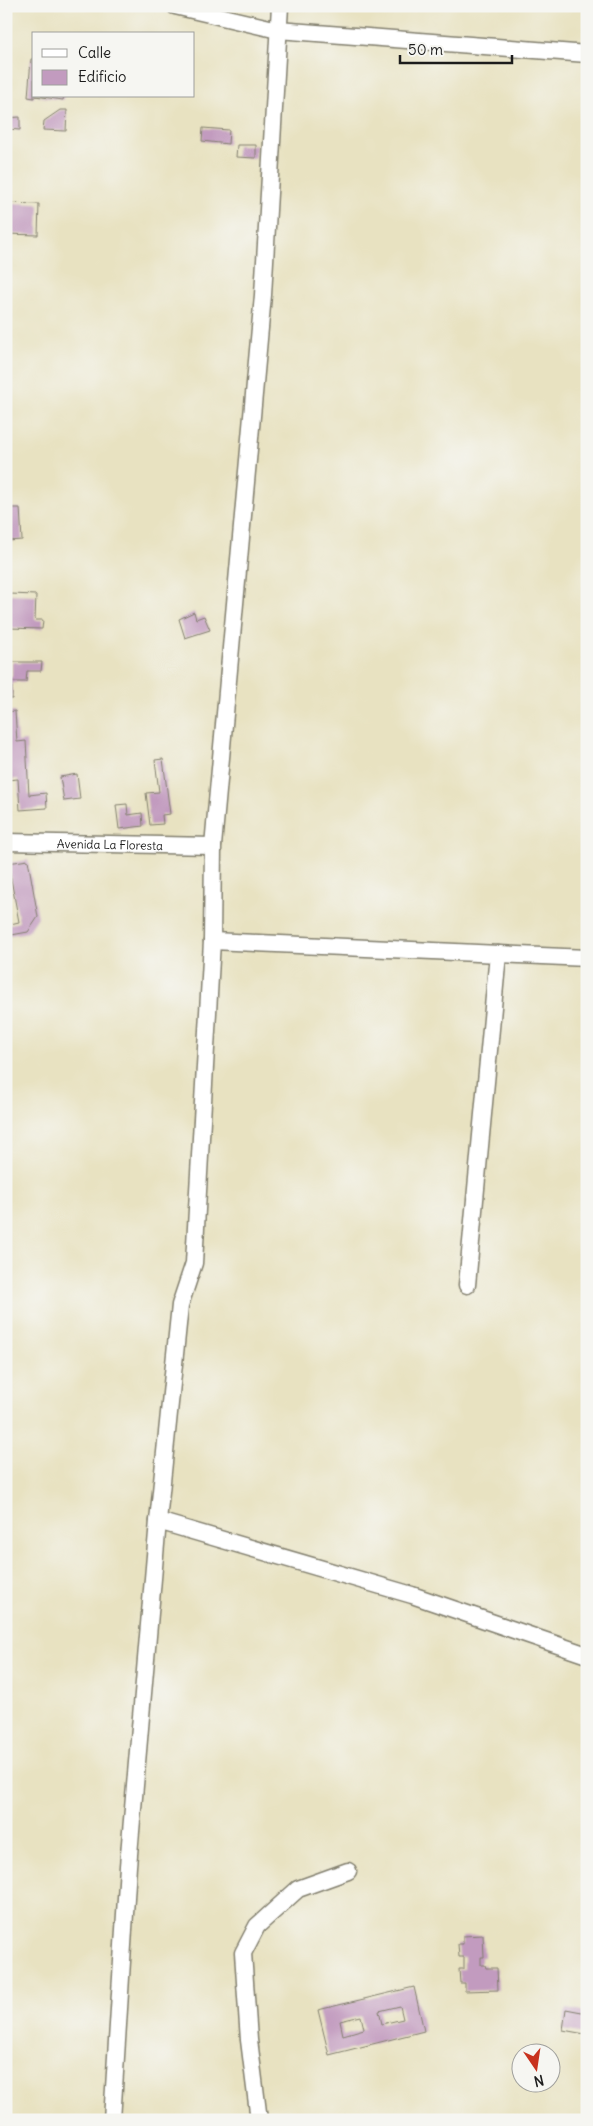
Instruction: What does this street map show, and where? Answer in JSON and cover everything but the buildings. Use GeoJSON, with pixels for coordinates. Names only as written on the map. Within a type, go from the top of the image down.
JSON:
{"type":"FeatureCollection","features":[{"type":"Feature","properties":{"kind":"street"},"geometry":{"type":"LineString","coordinates":[[175,6],[278,30],[587,54]]}},
{"type":"Feature","properties":{"kind":"street"},"geometry":{"type":"LineString","coordinates":[[112,2120],[128,1866],[158,1522],[180,1304],[194,1263],[212,941],[213,846],[263,296],[280,6]]}},
{"type":"Feature","properties":{"kind":"street","name":"Avenida La Floresta"},"geometry":{"type":"LineString","coordinates":[[6,842],[213,846]]}},
{"type":"Feature","properties":{"kind":"street"},"geometry":{"type":"LineString","coordinates":[[212,941],[587,958]]}},
{"type":"Feature","properties":{"kind":"street"},"geometry":{"type":"LineString","coordinates":[[466,1285],[498,954]]}},
{"type":"Feature","properties":{"kind":"street"},"geometry":{"type":"LineString","coordinates":[[158,1522],[412,1595],[587,1655]]}},
{"type":"Feature","properties":{"kind":"street"},"geometry":{"type":"LineString","coordinates":[[259,2120],[249,2040],[242,1953],[257,1926],[298,1889],[348,1871]]}}]}
